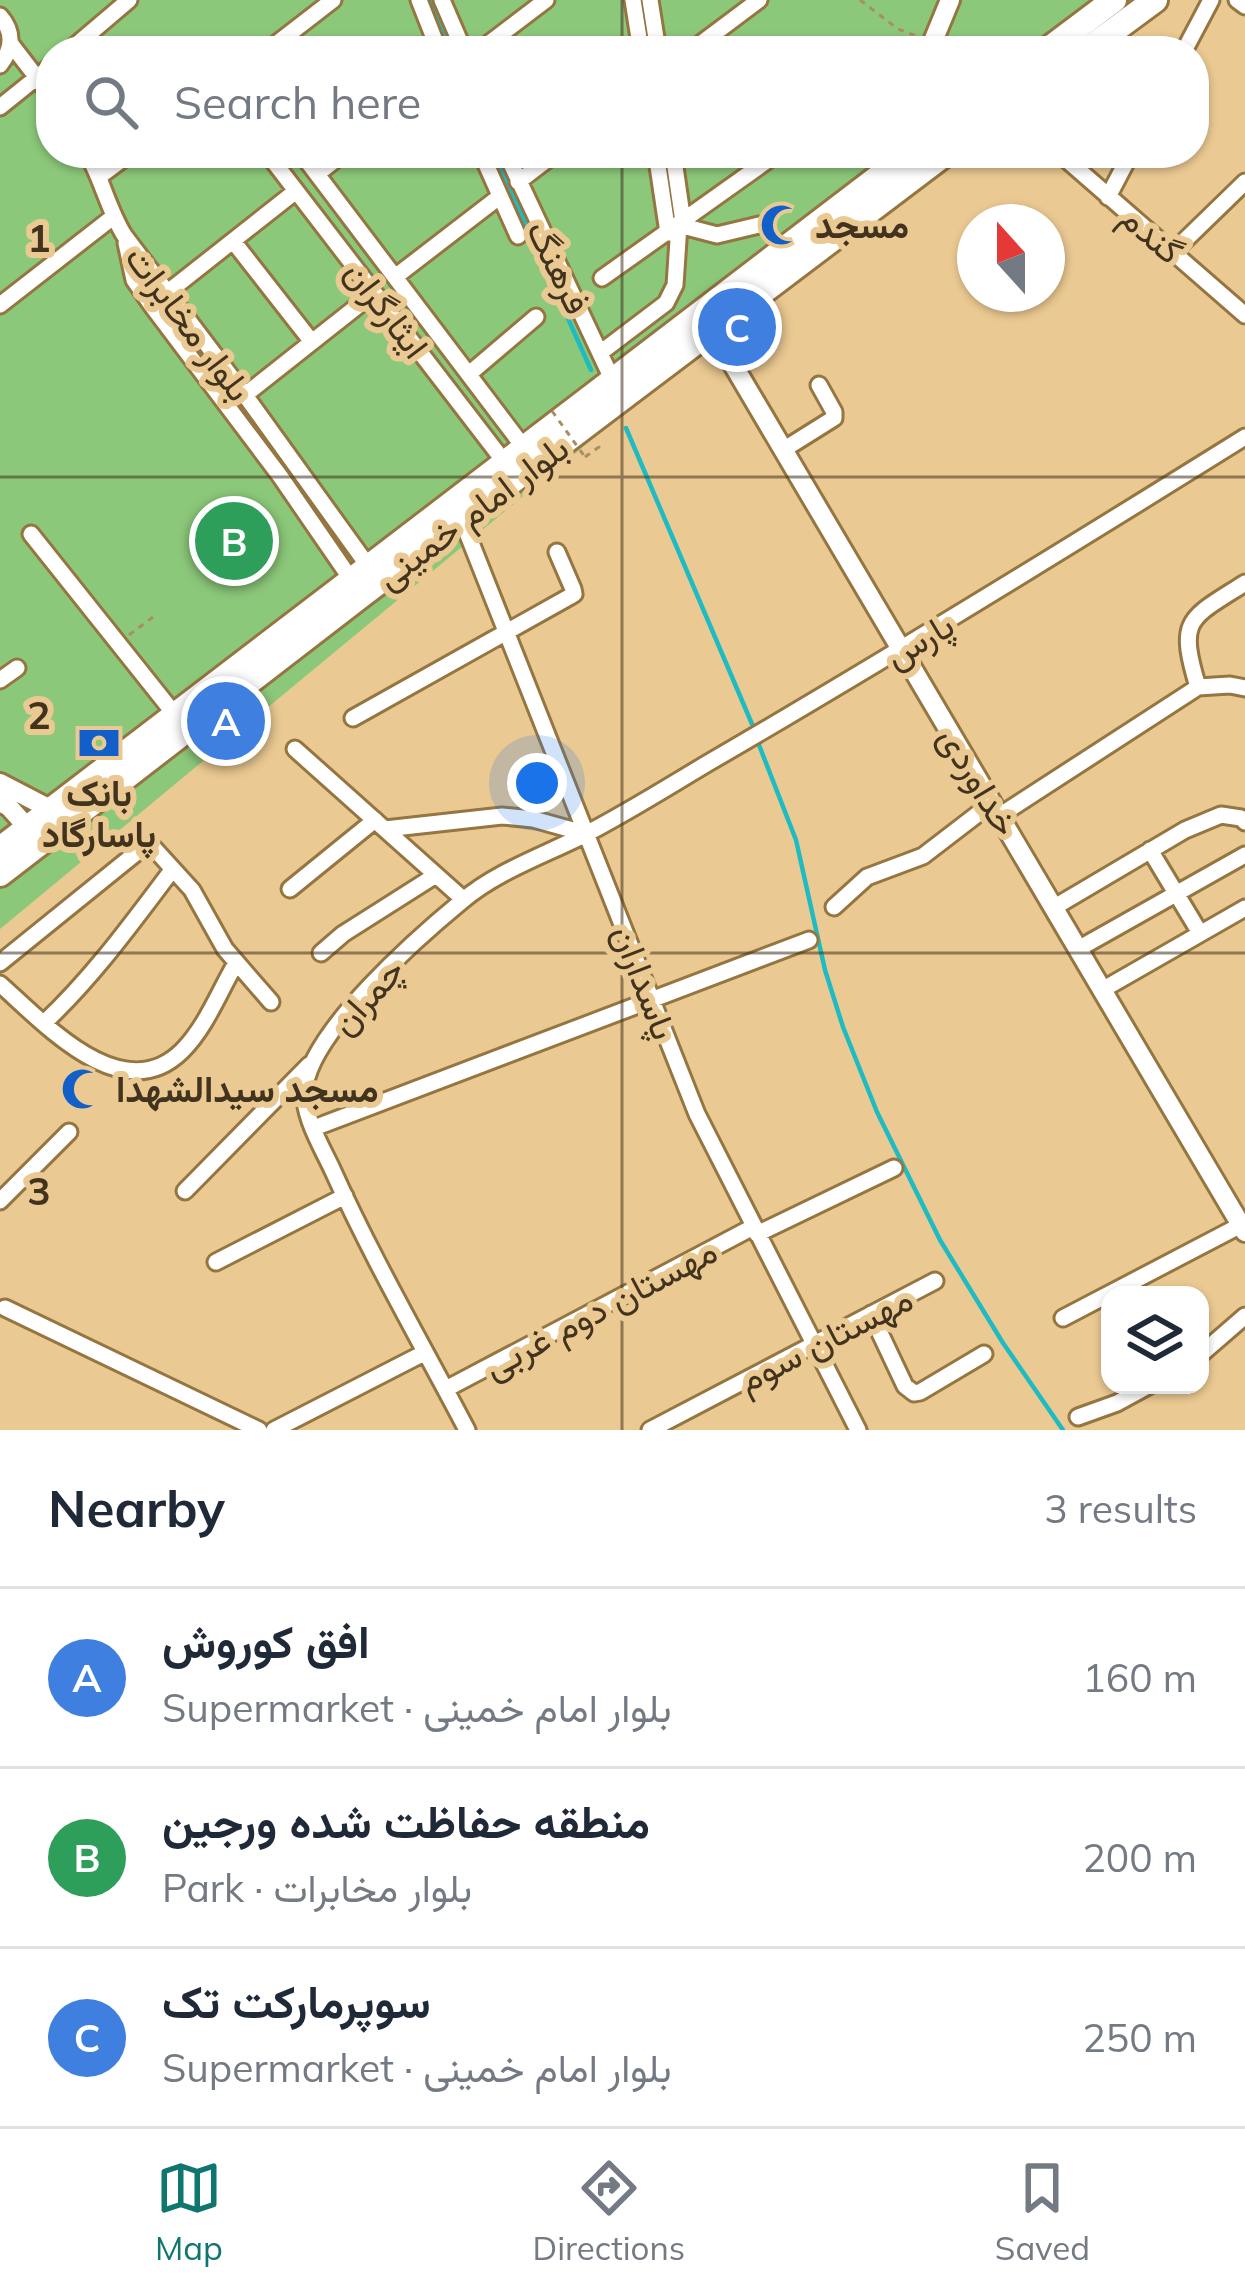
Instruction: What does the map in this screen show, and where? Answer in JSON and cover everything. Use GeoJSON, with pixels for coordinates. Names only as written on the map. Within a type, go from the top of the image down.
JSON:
{"type":"FeatureCollection","features":[{"type":"Feature","properties":{"kind":"main road"},"geometry":{"type":"LineString","coordinates":[[1066,36],[1114,0]]}},
{"type":"Feature","properties":{"kind":"main road"},"geometry":{"type":"LineString","coordinates":[[1106,36],[1155,0]]}},
{"type":"Feature","properties":{"kind":"main road","name":"بلوار امام خمینی"},"geometry":{"type":"LineString","coordinates":[[0,874],[516,456],[890,168]]}},
{"type":"Feature","properties":{"kind":"main road","name":"بلوار امام خمینی"},"geometry":{"type":"LineString","coordinates":[[0,849],[176,716],[462,520],[920,168]]}},
{"type":"Feature","properties":{"kind":"street"},"geometry":{"type":"LineString","coordinates":[[87,36],[129,0]]}},
{"type":"Feature","properties":{"kind":"street"},"geometry":{"type":"LineString","coordinates":[[286,36],[333,0]]}},
{"type":"Feature","properties":{"kind":"street"},"geometry":{"type":"LineString","coordinates":[[418,0],[434,36]]}},
{"type":"Feature","properties":{"kind":"street"},"geometry":{"type":"LineString","coordinates":[[442,0],[458,36]]}},
{"type":"Feature","properties":{"kind":"street"},"geometry":{"type":"LineString","coordinates":[[499,36],[547,0]]}},
{"type":"Feature","properties":{"kind":"street"},"geometry":{"type":"LineString","coordinates":[[633,0],[639,36]]}},
{"type":"Feature","properties":{"kind":"street"},"geometry":{"type":"LineString","coordinates":[[650,0],[656,36]]}},
{"type":"Feature","properties":{"kind":"street"},"geometry":{"type":"LineString","coordinates":[[711,36],[759,0]]}},
{"type":"Feature","properties":{"kind":"street"},"geometry":{"type":"LineString","coordinates":[[932,36],[950,0]]}},
{"type":"Feature","properties":{"kind":"street"},"geometry":{"type":"LineString","coordinates":[[1192,36],[1211,0]]}},
{"type":"Feature","properties":{"kind":"street"},"geometry":{"type":"LineString","coordinates":[[1237,0],[1245,6]]}},
{"type":"Feature","properties":{"kind":"street"},"geometry":{"type":"LineString","coordinates":[[0,16],[11,44],[0,65]]}},
{"type":"Feature","properties":{"kind":"street"},"geometry":{"type":"LineString","coordinates":[[11,44],[36,65]]}},
{"type":"Feature","properties":{"kind":"street"},"geometry":{"type":"LineString","coordinates":[[0,107],[36,79]]}},
{"type":"Feature","properties":{"kind":"street"},"geometry":{"type":"LineString","coordinates":[[95,168],[124,235]]}},
{"type":"Feature","properties":{"kind":"street"},"geometry":{"type":"LineString","coordinates":[[100,176],[110,168]]}},
{"type":"Feature","properties":{"kind":"street","name":"ایثارگران"},"geometry":{"type":"LineString","coordinates":[[279,168],[374,293],[516,456]]}},
{"type":"Feature","properties":{"kind":"street","name":"ایثارگران"},"geometry":{"type":"LineString","coordinates":[[312,168],[469,374],[516,456]]}},
{"type":"Feature","properties":{"kind":"street"},"geometry":{"type":"LineString","coordinates":[[317,174],[325,168]]}},
{"type":"Feature","properties":{"kind":"street"},"geometry":{"type":"LineString","coordinates":[[487,168],[518,236]]}},
{"type":"Feature","properties":{"kind":"street","name":"فرهنگ"},"geometry":{"type":"LineString","coordinates":[[512,168],[613,381]]}},
{"type":"Feature","properties":{"kind":"street"},"geometry":{"type":"LineString","coordinates":[[518,182],[536,168]]}},
{"type":"Feature","properties":{"kind":"street"},"geometry":{"type":"LineString","coordinates":[[660,168],[677,227]]}},
{"type":"Feature","properties":{"kind":"street"},"geometry":{"type":"LineString","coordinates":[[600,353],[666,302],[675,285],[674,168]]}},
{"type":"Feature","properties":{"kind":"street"},"geometry":{"type":"LineString","coordinates":[[602,278],[758,168]]}},
{"type":"Feature","properties":{"kind":"street","name":"گندم"},"geometry":{"type":"LineString","coordinates":[[1076,168],[1245,315]]}},
{"type":"Feature","properties":{"kind":"street"},"geometry":{"type":"LineString","coordinates":[[1108,196],[1122,168]]}},
{"type":"Feature","properties":{"kind":"street"},"geometry":{"type":"LineString","coordinates":[[1173,252],[1245,182]]}},
{"type":"Feature","properties":{"kind":"street"},"geometry":{"type":"LineString","coordinates":[[168,292],[296,191]]}},
{"type":"Feature","properties":{"kind":"street"},"geometry":{"type":"LineString","coordinates":[[395,277],[499,197]]}},
{"type":"Feature","properties":{"kind":"street"},"geometry":{"type":"LineString","coordinates":[[0,305],[113,217]]}},
{"type":"Feature","properties":{"kind":"street"},"geometry":{"type":"LineString","coordinates":[[677,227],[717,235],[759,225]]}},
{"type":"Feature","properties":{"kind":"street","name":"بلوار مخابرات"},"geometry":{"type":"LineString","coordinates":[[124,235],[245,395],[366,582]]}},
{"type":"Feature","properties":{"kind":"street","name":"بلوار مخابرات"},"geometry":{"type":"LineString","coordinates":[[124,235],[134,280],[152,306],[366,582]]}},
{"type":"Feature","properties":{"kind":"street"},"geometry":{"type":"LineString","coordinates":[[233,241],[312,342]]}},
{"type":"Feature","properties":{"kind":"street"},"geometry":{"type":"LineString","coordinates":[[245,395],[374,293]]}},
{"type":"Feature","properties":{"kind":"street"},"geometry":{"type":"LineString","coordinates":[[469,374],[536,317]]}},
{"type":"Feature","properties":{"kind":"street","name":"خداوردی"},"geometry":{"type":"LineString","coordinates":[[712,329],[1243,1229]]}},
{"type":"Feature","properties":{"kind":"street"},"geometry":{"type":"LineString","coordinates":[[783,450],[834,418],[819,385]]}},
{"type":"Feature","properties":{"kind":"street","name":"پارس"},"geometry":{"type":"LineString","coordinates":[[587,833],[902,651],[1245,437]]}},
{"type":"Feature","properties":{"kind":"street","name":"پاسداران"},"geometry":{"type":"LineString","coordinates":[[462,520],[698,1114],[857,1430]]}},
{"type":"Feature","properties":{"kind":"street"},"geometry":{"type":"LineString","coordinates":[[31,534],[176,716]]}},
{"type":"Feature","properties":{"kind":"street"},"geometry":{"type":"LineString","coordinates":[[353,718],[574,593],[557,552]]}},
{"type":"Feature","properties":{"kind":"street"},"geometry":{"type":"LineString","coordinates":[[1198,687],[1188,653],[1188,628],[1202,611],[1245,583]]}},
{"type":"Feature","properties":{"kind":"street"},"geometry":{"type":"LineString","coordinates":[[0,680],[17,668]]}},
{"type":"Feature","properties":{"kind":"street"},"geometry":{"type":"LineString","coordinates":[[833,907],[867,877],[922,856],[1198,687],[1245,688]]}},
{"type":"Feature","properties":{"kind":"street"},"geometry":{"type":"LineString","coordinates":[[295,749],[463,899]]}},
{"type":"Feature","properties":{"kind":"street"},"geometry":{"type":"LineString","coordinates":[[0,782],[50,809]]}},
{"type":"Feature","properties":{"kind":"street"},"geometry":{"type":"LineString","coordinates":[[0,802],[27,827]]}},
{"type":"Feature","properties":{"kind":"street"},"geometry":{"type":"LineString","coordinates":[[1054,908],[1185,830],[1221,815],[1245,823]]}},
{"type":"Feature","properties":{"kind":"street"},"geometry":{"type":"LineString","coordinates":[[290,889],[380,825],[502,816],[587,833]]}},
{"type":"Feature","properties":{"kind":"street","name":"چمران"},"geometry":{"type":"LineString","coordinates":[[467,1430],[345,1196],[314,1129],[304,1089],[313,1061],[332,1030],[463,899],[587,833]]}},
{"type":"Feature","properties":{"kind":"street"},"geometry":{"type":"LineString","coordinates":[[0,963],[151,845],[192,890],[225,949],[271,1002]]}},
{"type":"Feature","properties":{"kind":"street"},"geometry":{"type":"LineString","coordinates":[[1150,850],[1200,933]]}},
{"type":"Feature","properties":{"kind":"street"},"geometry":{"type":"LineString","coordinates":[[1078,949],[1245,855]]}},
{"type":"Feature","properties":{"kind":"street"},"geometry":{"type":"LineString","coordinates":[[44,1023],[100,964],[172,870]]}},
{"type":"Feature","properties":{"kind":"street"},"geometry":{"type":"LineString","coordinates":[[321,953],[436,875]]}},
{"type":"Feature","properties":{"kind":"street"},"geometry":{"type":"LineString","coordinates":[[1102,990],[1245,908]]}},
{"type":"Feature","properties":{"kind":"street"},"geometry":{"type":"LineString","coordinates":[[314,1129],[809,940]]}},
{"type":"Feature","properties":{"kind":"street"},"geometry":{"type":"LineString","coordinates":[[0,984],[65,1041],[110,1068],[147,1070],[179,1054],[202,1026],[236,963]]}},
{"type":"Feature","properties":{"kind":"street"},"geometry":{"type":"LineString","coordinates":[[185,1191],[313,1061]]}},
{"type":"Feature","properties":{"kind":"street"},"geometry":{"type":"LineString","coordinates":[[0,1201],[69,1132]]}},
{"type":"Feature","properties":{"kind":"street","name":"مهستان دوم غربی"},"geometry":{"type":"LineString","coordinates":[[446,1389],[755,1230],[894,1168]]}},
{"type":"Feature","properties":{"kind":"street"},"geometry":{"type":"LineString","coordinates":[[1227,1202],[1245,1191]]}},
{"type":"Feature","properties":{"kind":"street"},"geometry":{"type":"LineString","coordinates":[[216,1262],[345,1196]]}},
{"type":"Feature","properties":{"kind":"street"},"geometry":{"type":"LineString","coordinates":[[1063,1318],[1243,1229]]}},
{"type":"Feature","properties":{"kind":"street","name":"مهستان سوم"},"geometry":{"type":"LineString","coordinates":[[650,1430],[935,1281]]}},
{"type":"Feature","properties":{"kind":"street"},"geometry":{"type":"LineString","coordinates":[[5,1308],[259,1430]]}},
{"type":"Feature","properties":{"kind":"street"},"geometry":{"type":"LineString","coordinates":[[871,1314],[905,1386],[914,1393],[984,1354]]}},
{"type":"Feature","properties":{"kind":"street"},"geometry":{"type":"LineString","coordinates":[[1209,1347],[1245,1316]]}},
{"type":"Feature","properties":{"kind":"street"},"geometry":{"type":"LineString","coordinates":[[274,1430],[424,1353]]}},
{"type":"Feature","properties":{"kind":"street"},"geometry":{"type":"LineString","coordinates":[[1078,1417],[1134,1394]]}},
{"type":"Feature","properties":{"kind":"path"},"geometry":{"type":"LineString","coordinates":[[860,0],[908,36]]}},
{"type":"Feature","properties":{"kind":"path"},"geometry":{"type":"LineString","coordinates":[[552,411],[585,457],[599,448]]}},
{"type":"Feature","properties":{"kind":"path"},"geometry":{"type":"LineString","coordinates":[[118,643],[153,617]]}},
{"type":"Feature","properties":{"kind":"green space"},"geometry":{"type":"Polygon","coordinates":[[[0,0],[1123,0],[1079,36],[36,36],[36,168],[920,168],[0,929],[0,0]]]}},
{"type":"Feature","properties":{"kind":"waterway"},"geometry":{"type":"LineString","coordinates":[[430,0],[445,36]]}},
{"type":"Feature","properties":{"kind":"waterway"},"geometry":{"type":"LineString","coordinates":[[501,168],[591,370]]}},
{"type":"Feature","properties":{"kind":"waterway"},"geometry":{"type":"LineString","coordinates":[[626,428],[752,724]]}},
{"type":"Feature","properties":{"kind":"waterway"},"geometry":{"type":"LineString","coordinates":[[759,745],[796,840],[843,1027],[877,1112],[940,1240],[1063,1430]]}},
{"type":"Feature","properties":{"kind":"place","name":"مسجد"},"geometry":{"type":"Point","coordinates":[781,225]}},
{"type":"Feature","properties":{"kind":"place","name":"سوپرمارکت تک"},"geometry":{"type":"Point","coordinates":[737,327]}},
{"type":"Feature","properties":{"kind":"place","name":"منطقه حفاظت شده ورجین"},"geometry":{"type":"Point","coordinates":[234,541]}},
{"type":"Feature","properties":{"kind":"place","name":"افق کوروش"},"geometry":{"type":"Point","coordinates":[226,721]}},
{"type":"Feature","properties":{"kind":"place","name":"بانک پاسارگاد"},"geometry":{"type":"Point","coordinates":[99,743]}},
{"type":"Feature","properties":{"kind":"place","name":"مسجد سیدالشهدا"},"geometry":{"type":"Point","coordinates":[82,1089]}}]}
